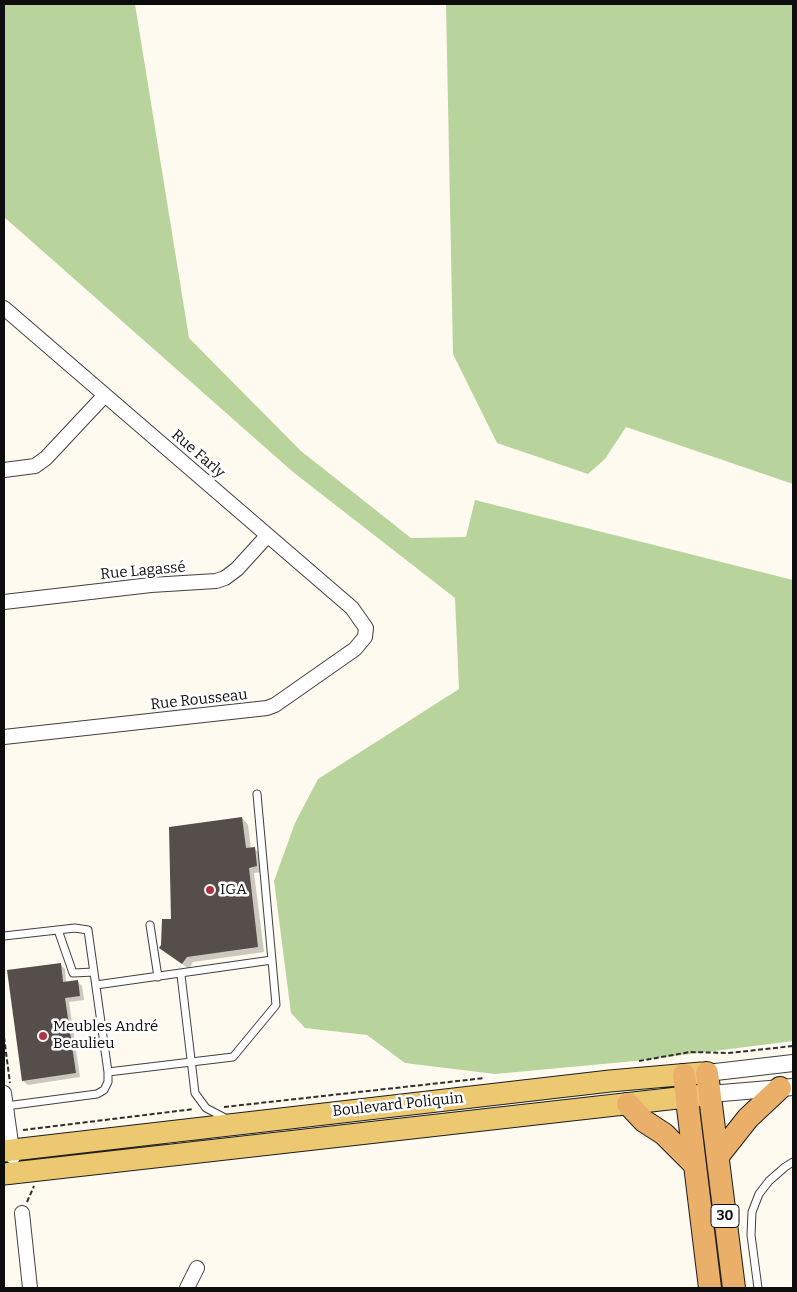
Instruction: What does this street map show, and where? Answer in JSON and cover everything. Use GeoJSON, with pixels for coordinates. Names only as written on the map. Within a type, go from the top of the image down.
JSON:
{"type":"FeatureCollection","features":[{"type":"Feature","properties":{"kind":"highway","name":"30"},"geometry":{"type":"LineString","coordinates":[[708,1084],[734,1288]]}},
{"type":"Feature","properties":{"kind":"highway","name":"30"},"geometry":{"type":"LineString","coordinates":[[686,1086],[710,1288]]}},
{"type":"Feature","properties":{"kind":"highway"},"geometry":{"type":"LineString","coordinates":[[718,1156],[748,1118],[786,1087]]}},
{"type":"Feature","properties":{"kind":"highway"},"geometry":{"type":"LineString","coordinates":[[628,1104],[694,1164]]}},
{"type":"Feature","properties":{"kind":"main road","name":"Boulevard Poliquin"},"geometry":{"type":"LineString","coordinates":[[9,1159],[234,1114],[602,1082],[686,1086],[708,1084]]}},
{"type":"Feature","properties":{"kind":"main road","name":"Boulevard Poliquin"},"geometry":{"type":"LineString","coordinates":[[9,1159],[628,1104],[686,1086]]}},
{"type":"Feature","properties":{"kind":"street","name":"Rue Farly"},"geometry":{"type":"LineString","coordinates":[[4,308],[352,608],[366,628]]}},
{"type":"Feature","properties":{"kind":"street"},"geometry":{"type":"LineString","coordinates":[[4,470],[34,466],[46,458],[104,394]]}},
{"type":"Feature","properties":{"kind":"street","name":"Rue Lagassé"},"geometry":{"type":"LineString","coordinates":[[4,602],[151,585],[216,581],[225,578],[238,569],[267,536]]}},
{"type":"Feature","properties":{"kind":"street","name":"Rue Rousseau"},"geometry":{"type":"LineString","coordinates":[[4,737],[267,708],[275,705],[356,649],[365,637],[366,628]]}},
{"type":"Feature","properties":{"kind":"street","name":"Boulevard Poliquin"},"geometry":{"type":"LineString","coordinates":[[708,1084],[793,1063]]}},
{"type":"Feature","properties":{"kind":"street","name":"Boulevard Poliquin"},"geometry":{"type":"LineString","coordinates":[[708,1084],[786,1087]]}},
{"type":"Feature","properties":{"kind":"street"},"geometry":{"type":"LineString","coordinates":[[5,1110],[9,1159]]}},
{"type":"Feature","properties":{"kind":"street"},"geometry":{"type":"LineString","coordinates":[[22,1213],[30,1288]]}},
{"type":"Feature","properties":{"kind":"street"},"geometry":{"type":"LineString","coordinates":[[187,1288],[197,1268]]}},
{"type":"Feature","properties":{"kind":"lane"},"geometry":{"type":"LineString","coordinates":[[108,1072],[233,1058],[276,1005],[256,794]]}},
{"type":"Feature","properties":{"kind":"lane"},"geometry":{"type":"LineString","coordinates":[[150,925],[158,977]]}},
{"type":"Feature","properties":{"kind":"lane"},"geometry":{"type":"LineString","coordinates":[[4,936],[76,928],[88,930],[108,1072],[108,1082],[104,1090],[97,1094],[5,1110]]}},
{"type":"Feature","properties":{"kind":"lane"},"geometry":{"type":"LineString","coordinates":[[58,930],[73,973],[94,972]]}},
{"type":"Feature","properties":{"kind":"lane"},"geometry":{"type":"LineString","coordinates":[[96,985],[181,975],[272,960]]}},
{"type":"Feature","properties":{"kind":"lane"},"geometry":{"type":"LineString","coordinates":[[181,975],[196,1093],[206,1108],[234,1114]]}},
{"type":"Feature","properties":{"kind":"lane"},"geometry":{"type":"LineString","coordinates":[[758,1288],[751,1235],[752,1212],[760,1194],[769,1181],[793,1162]]}},
{"type":"Feature","properties":{"kind":"path"},"geometry":{"type":"LineString","coordinates":[[9,1159],[206,1108],[234,1114]]}},
{"type":"Feature","properties":{"kind":"path"},"geometry":{"type":"LineString","coordinates":[[22,1213],[35,1186]]}},
{"type":"Feature","properties":{"kind":"green space"},"geometry":{"type":"Polygon","coordinates":[[[4,4],[135,4],[189,338],[301,451],[411,538],[466,537],[475,500],[793,580],[793,1041],[635,1061],[495,1074],[405,1063],[367,1035],[305,1028],[291,1013],[274,881],[295,823],[318,779],[459,689],[455,598],[293,472],[4,217],[4,4]]]}},
{"type":"Feature","properties":{"kind":"green space"},"geometry":{"type":"Polygon","coordinates":[[[446,4],[793,4],[793,484],[626,427],[605,459],[588,474],[497,443],[453,354],[446,4]]]}},
{"type":"Feature","properties":{"kind":"building"},"geometry":{"type":"Polygon","coordinates":[[[242,817],[246,848],[255,847],[257,866],[249,868],[258,947],[187,957],[182,964],[159,948],[161,945],[162,919],[171,919],[169,827],[242,817]]]}},
{"type":"Feature","properties":{"kind":"building","name":"Meubles André Beaulieu"},"geometry":{"type":"Polygon","coordinates":[[[61,963],[63,982],[78,980],[80,996],[65,998],[76,1073],[22,1081],[7,970],[61,963]]]}},
{"type":"Feature","properties":{"kind":"place","name":"IGA"},"geometry":{"type":"Point","coordinates":[210,890]}},
{"type":"Feature","properties":{"kind":"place","name":"Meubles André Beaulieu"},"geometry":{"type":"Point","coordinates":[43,1036]}}]}
